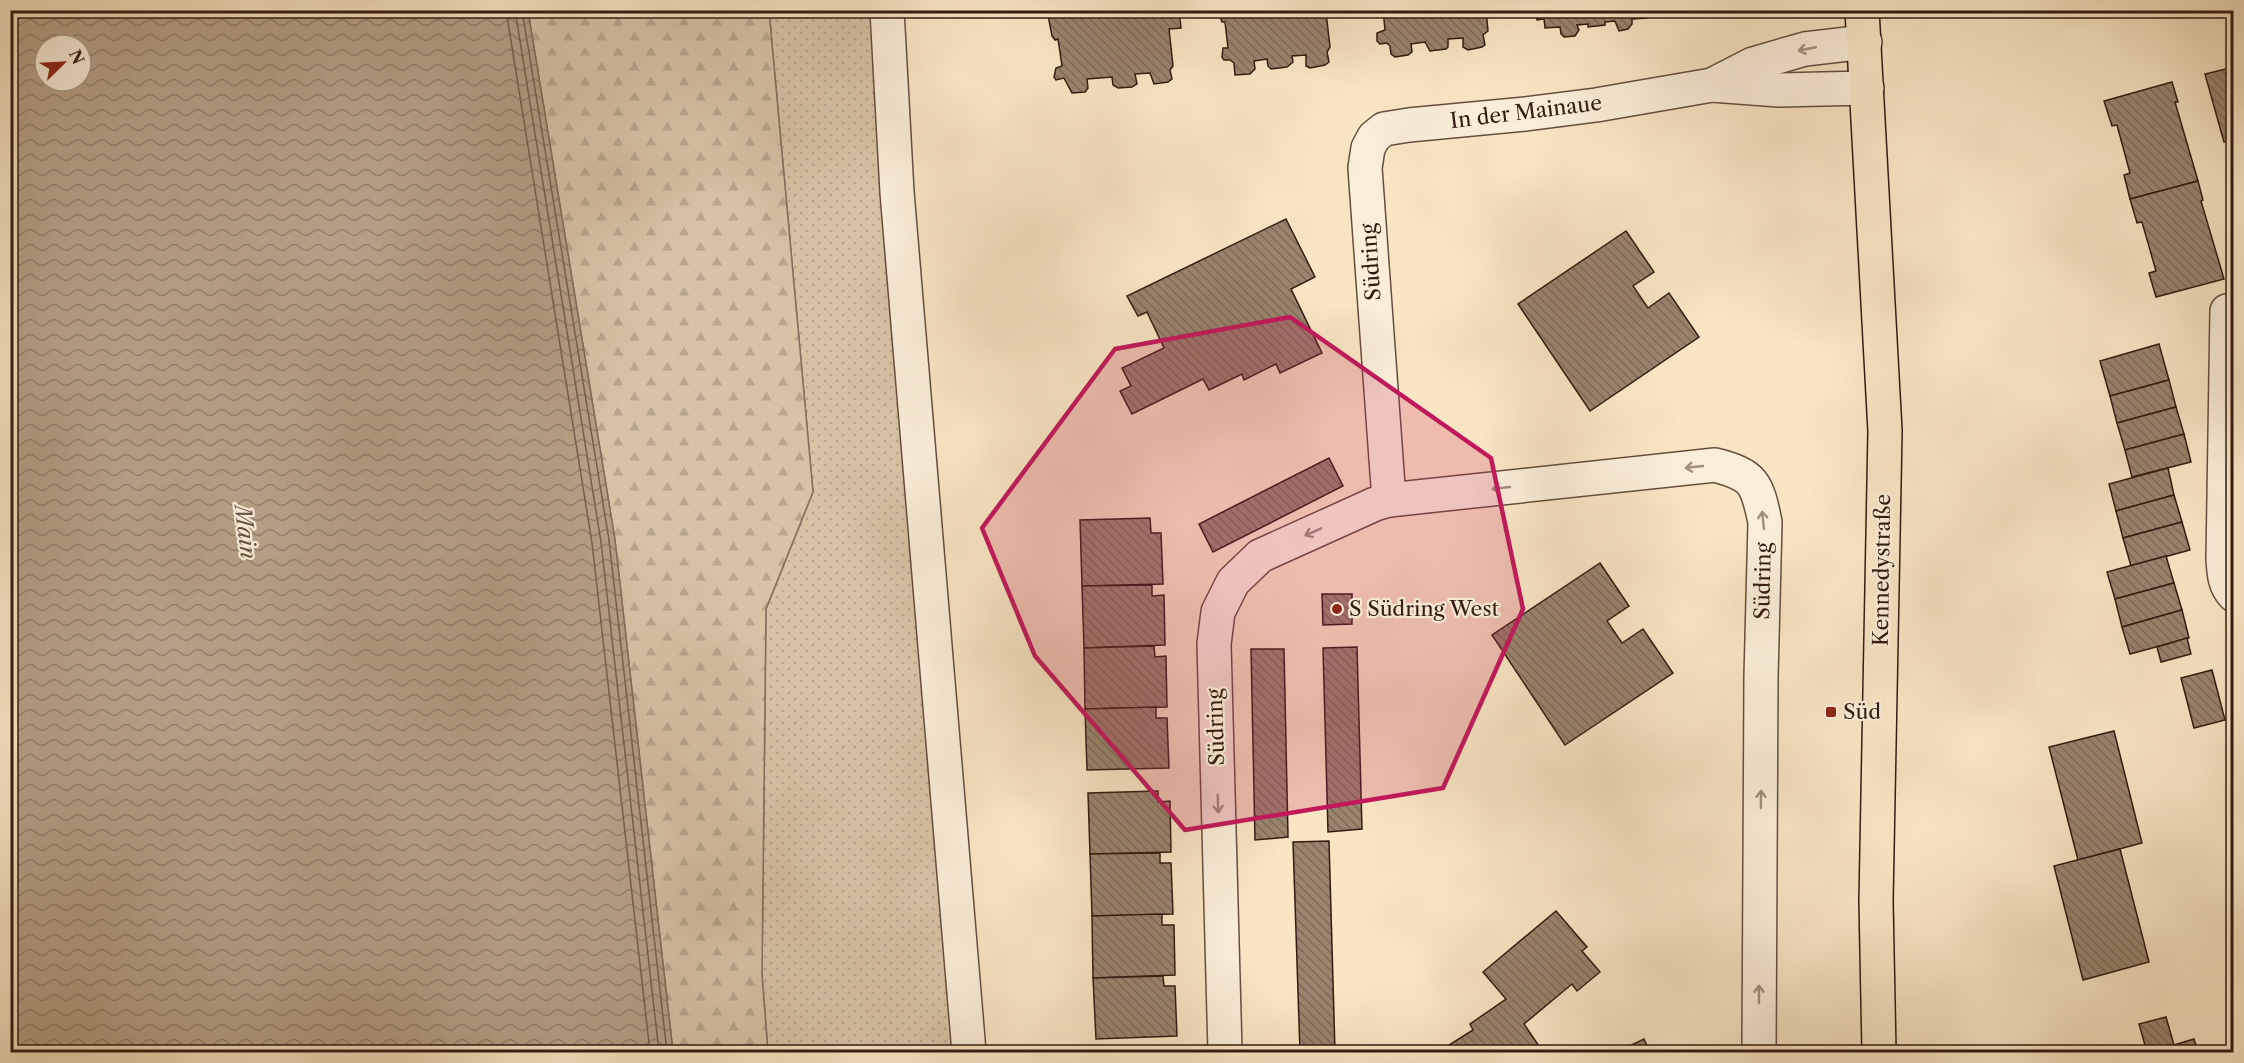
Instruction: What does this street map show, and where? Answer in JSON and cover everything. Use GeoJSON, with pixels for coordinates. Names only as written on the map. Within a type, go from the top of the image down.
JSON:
{"type":"FeatureCollection","features":[{"type":"Feature","properties":{"kind":"main road","name":"Kennedystraße"},"geometry":{"type":"LineString","coordinates":[[1864,26],[1885,431],[1876,901],[1879,1053]]}},
{"type":"Feature","properties":{"kind":"street"},"geometry":{"type":"LineString","coordinates":[[886,10],[897,192],[969,1053]]}},
{"type":"Feature","properties":{"kind":"street","name":"In der Mainaue"},"geometry":{"type":"LineString","coordinates":[[1712,85],[1753,64],[1805,49],[1864,26]]}},
{"type":"Feature","properties":{"kind":"street","name":"In der Mainaue"},"geometry":{"type":"LineString","coordinates":[[1365,168],[1368,148],[1374,137],[1384,129],[1596,105],[1712,85],[1779,90],[1867,88]]}},
{"type":"Feature","properties":{"kind":"street","name":"Südring"},"geometry":{"type":"LineString","coordinates":[[1365,168],[1383,445],[1389,500]]}},
{"type":"Feature","properties":{"kind":"street"},"geometry":{"type":"LineString","coordinates":[[2227,311],[2223,559],[2225,578],[2229,590],[2234,595]]}},
{"type":"Feature","properties":{"kind":"street","name":"Südring"},"geometry":{"type":"LineString","coordinates":[[1225,1053],[1214,644],[1218,612],[1233,582],[1260,556],[1375,504],[1389,500],[1715,465],[1736,470],[1750,478],[1760,498],[1765,522],[1761,677],[1759,1053]]}},
{"type":"Feature","properties":{"kind":"highlighted area"},"geometry":{"type":"Polygon","coordinates":[[[1290,317],[1491,458],[1523,609],[1443,788],[1185,830],[1035,656],[982,528],[1115,349],[1290,317]]]}},
{"type":"Feature","properties":{"kind":"green space"},"geometry":{"type":"Polygon","coordinates":[[[528,11],[769,11],[813,492],[766,609],[762,975],[768,1052],[673,1052],[615,540],[528,11]]]}},
{"type":"Feature","properties":{"kind":"green space"},"geometry":{"type":"Polygon","coordinates":[[[769,11],[876,11],[958,1052],[768,1052],[762,975],[766,609],[813,492],[769,11]]]}},
{"type":"Feature","properties":{"kind":"water","name":"Main"},"geometry":{"type":"Polygon","coordinates":[[[10,11],[528,11],[615,540],[673,1052],[11,1052],[10,11]]]}},
{"type":"Feature","properties":{"kind":"building"},"geometry":{"type":"Polygon","coordinates":[[[1055,10],[1179,11],[1181,28],[1169,29],[1172,79],[1168,82],[1154,84],[1150,73],[1135,74],[1137,84],[1132,87],[1118,88],[1113,85],[1112,77],[1087,79],[1088,88],[1085,92],[1072,93],[1064,78],[1056,80],[1054,77],[1056,68],[1062,66],[1058,39],[1055,40],[1052,36],[1048,15],[1055,10]]]}},
{"type":"Feature","properties":{"kind":"building"},"geometry":{"type":"Polygon","coordinates":[[[1218,10],[1336,10],[1326,12],[1330,47],[1327,52],[1329,62],[1310,68],[1306,66],[1306,55],[1292,56],[1293,62],[1287,67],[1271,69],[1267,59],[1254,61],[1255,69],[1250,74],[1235,75],[1234,63],[1222,57],[1223,48],[1228,48],[1225,22],[1222,22],[1218,10]]]}},
{"type":"Feature","properties":{"kind":"building"},"geometry":{"type":"Polygon","coordinates":[[[1383,10],[1486,10],[1488,31],[1483,35],[1485,45],[1468,50],[1463,47],[1463,38],[1448,39],[1446,49],[1430,51],[1425,42],[1411,44],[1412,52],[1395,57],[1391,54],[1387,43],[1380,44],[1377,41],[1377,33],[1385,30],[1383,10]]]}},
{"type":"Feature","properties":{"kind":"building"},"geometry":{"type":"Polygon","coordinates":[[[1536,10],[1647,10],[1647,18],[1632,19],[1632,24],[1628,29],[1619,31],[1615,21],[1588,27],[1588,24],[1577,25],[1579,30],[1575,36],[1564,37],[1560,27],[1545,28],[1544,19],[1537,20],[1536,10]]]}},
{"type":"Feature","properties":{"kind":"building"},"geometry":{"type":"Polygon","coordinates":[[[2230,68],[2231,74],[2234,73],[2234,139],[2224,142],[2205,74],[2230,68]]]}},
{"type":"Feature","properties":{"kind":"building"},"geometry":{"type":"Polygon","coordinates":[[[2172,82],[2178,102],[2175,102],[2198,181],[2130,199],[2124,175],[2130,173],[2117,125],[2112,126],[2104,101],[2172,82]]]}},
{"type":"Feature","properties":{"kind":"building"},"geometry":{"type":"Polygon","coordinates":[[[2198,181],[2203,200],[2201,201],[2224,279],[2156,297],[2149,273],[2156,271],[2142,222],[2137,223],[2130,199],[2198,181]]]}},
{"type":"Feature","properties":{"kind":"building"},"geometry":{"type":"Polygon","coordinates":[[[1286,219],[1315,277],[1291,289],[1322,353],[1280,373],[1276,364],[1244,380],[1242,374],[1209,390],[1203,379],[1132,414],[1120,391],[1131,386],[1122,368],[1164,348],[1147,312],[1138,316],[1127,296],[1286,219]]]}},
{"type":"Feature","properties":{"kind":"building"},"geometry":{"type":"Polygon","coordinates":[[[1626,231],[1654,272],[1633,286],[1648,308],[1669,293],[1699,337],[1590,411],[1518,304],[1626,231]]]}},
{"type":"Feature","properties":{"kind":"building"},"geometry":{"type":"Polygon","coordinates":[[[2159,344],[2169,380],[2110,396],[2100,361],[2159,344]]]}},
{"type":"Feature","properties":{"kind":"building"},"geometry":{"type":"Polygon","coordinates":[[[2169,380],[2176,407],[2117,423],[2110,396],[2169,380]]]}},
{"type":"Feature","properties":{"kind":"building"},"geometry":{"type":"Polygon","coordinates":[[[2176,407],[2184,434],[2125,450],[2117,423],[2176,407]]]}},
{"type":"Feature","properties":{"kind":"building"},"geometry":{"type":"Polygon","coordinates":[[[2184,434],[2191,462],[2132,477],[2125,450],[2184,434]]]}},
{"type":"Feature","properties":{"kind":"building"},"geometry":{"type":"Polygon","coordinates":[[[1329,458],[1343,486],[1213,552],[1199,524],[1329,458]]]}},
{"type":"Feature","properties":{"kind":"building"},"geometry":{"type":"Polygon","coordinates":[[[2168,468],[2174,495],[2116,511],[2109,484],[2168,468]]]}},
{"type":"Feature","properties":{"kind":"building"},"geometry":{"type":"Polygon","coordinates":[[[2174,495],[2182,522],[2123,538],[2116,511],[2174,495]]]}},
{"type":"Feature","properties":{"kind":"building"},"geometry":{"type":"Polygon","coordinates":[[[1150,518],[1151,533],[1161,533],[1163,584],[1082,586],[1080,520],[1150,518]]]}},
{"type":"Feature","properties":{"kind":"building"},"geometry":{"type":"Polygon","coordinates":[[[2182,522],[2190,550],[2131,566],[2123,538],[2182,522]]]}},
{"type":"Feature","properties":{"kind":"building"},"geometry":{"type":"Polygon","coordinates":[[[2166,556],[2174,583],[2115,599],[2107,572],[2166,556]]]}},
{"type":"Feature","properties":{"kind":"building"},"geometry":{"type":"Polygon","coordinates":[[[1600,563],[1629,606],[1607,621],[1622,643],[1643,629],[1673,673],[1565,745],[1492,635],[1600,563]]]}},
{"type":"Feature","properties":{"kind":"building"},"geometry":{"type":"Polygon","coordinates":[[[2174,583],[2182,610],[2122,627],[2115,599],[2174,583]]]}},
{"type":"Feature","properties":{"kind":"building"},"geometry":{"type":"Polygon","coordinates":[[[1152,585],[1152,596],[1164,595],[1165,645],[1084,648],[1082,586],[1152,585]]]}},
{"type":"Feature","properties":{"kind":"building","name":"S Südring West"},"geometry":{"type":"Polygon","coordinates":[[[1322,594],[1352,594],[1352,624],[1323,625],[1322,594]]]}},
{"type":"Feature","properties":{"kind":"building"},"geometry":{"type":"Polygon","coordinates":[[[2182,610],[2189,638],[2130,654],[2122,627],[2182,610]]]}},
{"type":"Feature","properties":{"kind":"building"},"geometry":{"type":"Polygon","coordinates":[[[2187,638],[2191,654],[2161,662],[2157,647],[2187,638]]]}},
{"type":"Feature","properties":{"kind":"building"},"geometry":{"type":"Polygon","coordinates":[[[1154,646],[1155,657],[1166,656],[1167,707],[1085,709],[1084,648],[1154,646]]]}},
{"type":"Feature","properties":{"kind":"building"},"geometry":{"type":"Polygon","coordinates":[[[1357,647],[1362,829],[1328,832],[1323,648],[1357,647]]]}},
{"type":"Feature","properties":{"kind":"building"},"geometry":{"type":"Polygon","coordinates":[[[1251,649],[1284,649],[1288,837],[1255,840],[1251,649]]]}},
{"type":"Feature","properties":{"kind":"building"},"geometry":{"type":"Polygon","coordinates":[[[2212,670],[2225,720],[2194,728],[2181,678],[2212,670]]]}},
{"type":"Feature","properties":{"kind":"building"},"geometry":{"type":"Polygon","coordinates":[[[1156,707],[1156,718],[1167,718],[1169,768],[1087,770],[1085,709],[1156,707]]]}},
{"type":"Feature","properties":{"kind":"building"},"geometry":{"type":"Polygon","coordinates":[[[2114,731],[2142,843],[2078,860],[2049,747],[2114,731]]]}},
{"type":"Feature","properties":{"kind":"building"},"geometry":{"type":"Polygon","coordinates":[[[1158,791],[1158,802],[1170,801],[1171,852],[1090,854],[1088,793],[1158,791]]]}},
{"type":"Feature","properties":{"kind":"building"},"geometry":{"type":"Polygon","coordinates":[[[1329,841],[1335,1052],[1300,1052],[1293,842],[1329,841]]]}},
{"type":"Feature","properties":{"kind":"building"},"geometry":{"type":"Polygon","coordinates":[[[2120,849],[2149,962],[2083,980],[2054,866],[2120,849]]]}},
{"type":"Feature","properties":{"kind":"building"},"geometry":{"type":"Polygon","coordinates":[[[1160,853],[1160,863],[1171,863],[1173,914],[1092,916],[1090,854],[1160,853]]]}},
{"type":"Feature","properties":{"kind":"building"},"geometry":{"type":"Polygon","coordinates":[[[1556,911],[1587,947],[1582,951],[1600,972],[1577,991],[1572,984],[1524,1024],[1543,1052],[1438,1052],[1473,1030],[1470,1024],[1506,999],[1483,972],[1556,911]]]}},
{"type":"Feature","properties":{"kind":"building"},"geometry":{"type":"Polygon","coordinates":[[[1162,914],[1162,925],[1174,925],[1175,975],[1093,978],[1092,916],[1162,914]]]}},
{"type":"Feature","properties":{"kind":"building"},"geometry":{"type":"Polygon","coordinates":[[[1163,976],[1164,986],[1175,986],[1177,1036],[1096,1039],[1093,978],[1163,976]]]}},
{"type":"Feature","properties":{"kind":"building"},"geometry":{"type":"Polygon","coordinates":[[[2166,1017],[2174,1045],[2194,1039],[2198,1052],[2147,1052],[2139,1024],[2166,1017]]]}},
{"type":"Feature","properties":{"kind":"building"},"geometry":{"type":"Polygon","coordinates":[[[1644,1039],[1650,1052],[1617,1052],[1644,1039]]]}},
{"type":"Feature","properties":{"kind":"place","name":"S Südring West"},"geometry":{"type":"Point","coordinates":[1337,609]}},
{"type":"Feature","properties":{"kind":"place","name":"Süd"},"geometry":{"type":"Point","coordinates":[1831,712]}}]}
